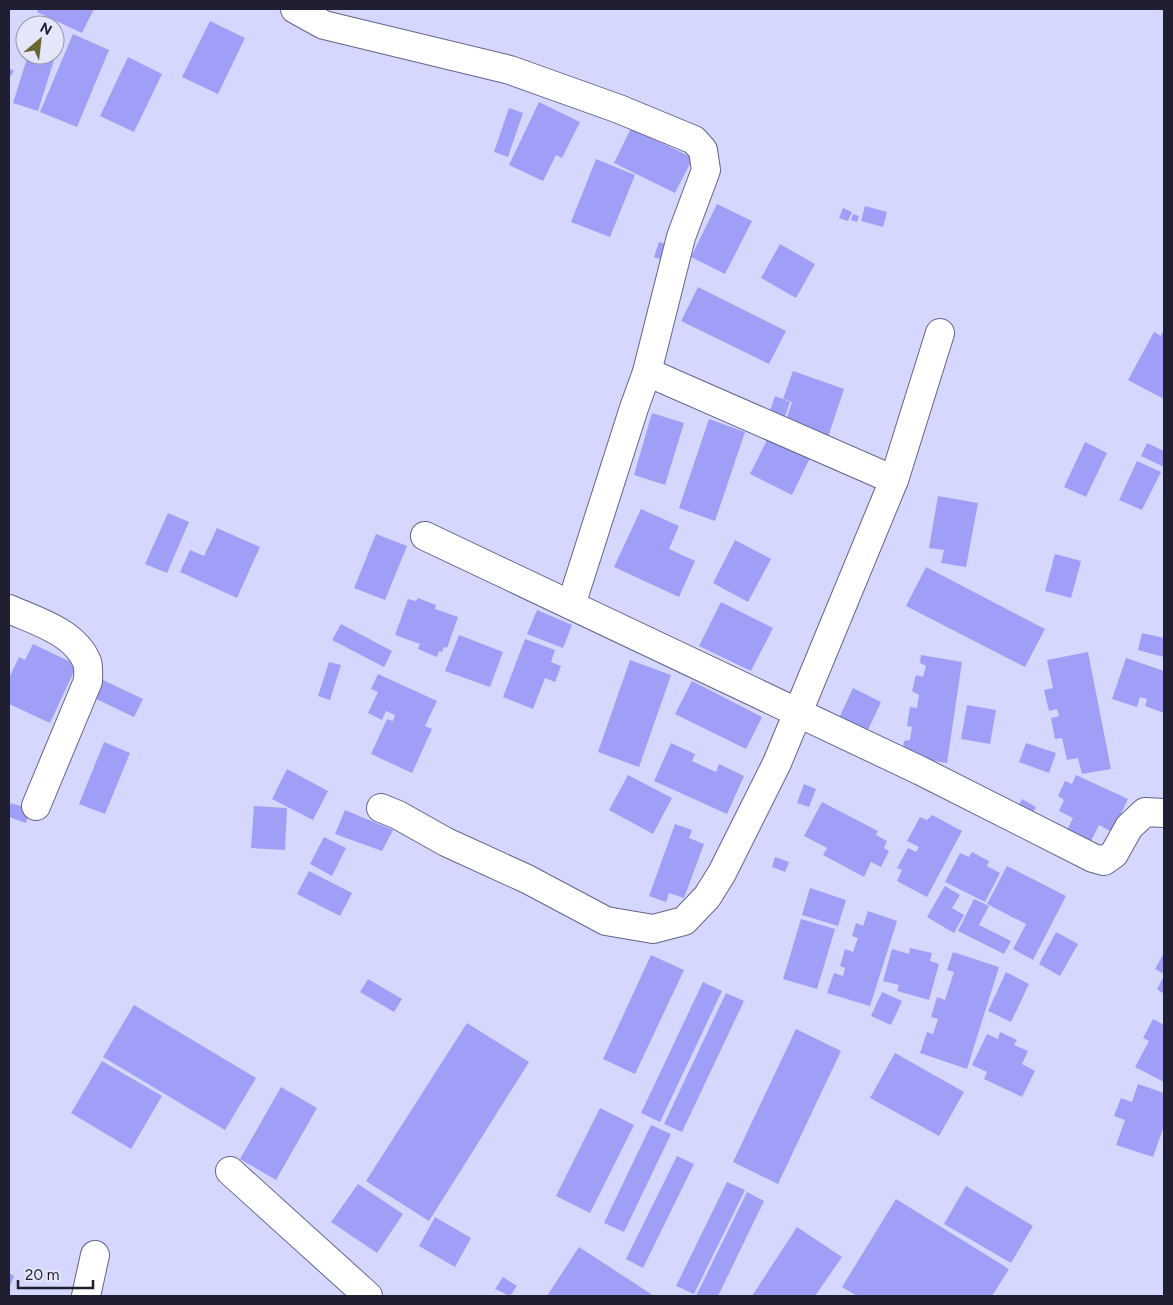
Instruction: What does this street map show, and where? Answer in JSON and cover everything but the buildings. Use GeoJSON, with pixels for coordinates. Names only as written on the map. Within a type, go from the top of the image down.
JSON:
{"type":"FeatureCollection","features":[{"type":"Feature","properties":{"kind":"street"},"geometry":{"type":"LineString","coordinates":[[295,9],[324,25],[510,70],[619,109],[694,140],[703,150],[706,170],[681,237],[647,372],[571,606]]}},
{"type":"Feature","properties":{"kind":"street"},"geometry":{"type":"LineString","coordinates":[[381,808],[606,921],[653,928],[684,921],[707,898],[749,820],[798,713],[894,480],[940,333]]}},
{"type":"Feature","properties":{"kind":"street"},"geometry":{"type":"LineString","coordinates":[[647,372],[894,480]]}},
{"type":"Feature","properties":{"kind":"street"},"geometry":{"type":"LineString","coordinates":[[425,536],[798,713],[1098,859],[1104,861],[1114,854],[1129,827],[1145,812],[1164,813]]}},
{"type":"Feature","properties":{"kind":"street"},"geometry":{"type":"LineString","coordinates":[[9,609],[57,631],[76,645],[88,663],[88,681],[36,806]]}},
{"type":"Feature","properties":{"kind":"street"},"geometry":{"type":"LineString","coordinates":[[230,1171],[368,1296]]}},
{"type":"Feature","properties":{"kind":"street"},"geometry":{"type":"LineString","coordinates":[[86,1296],[95,1255]]}}]}
